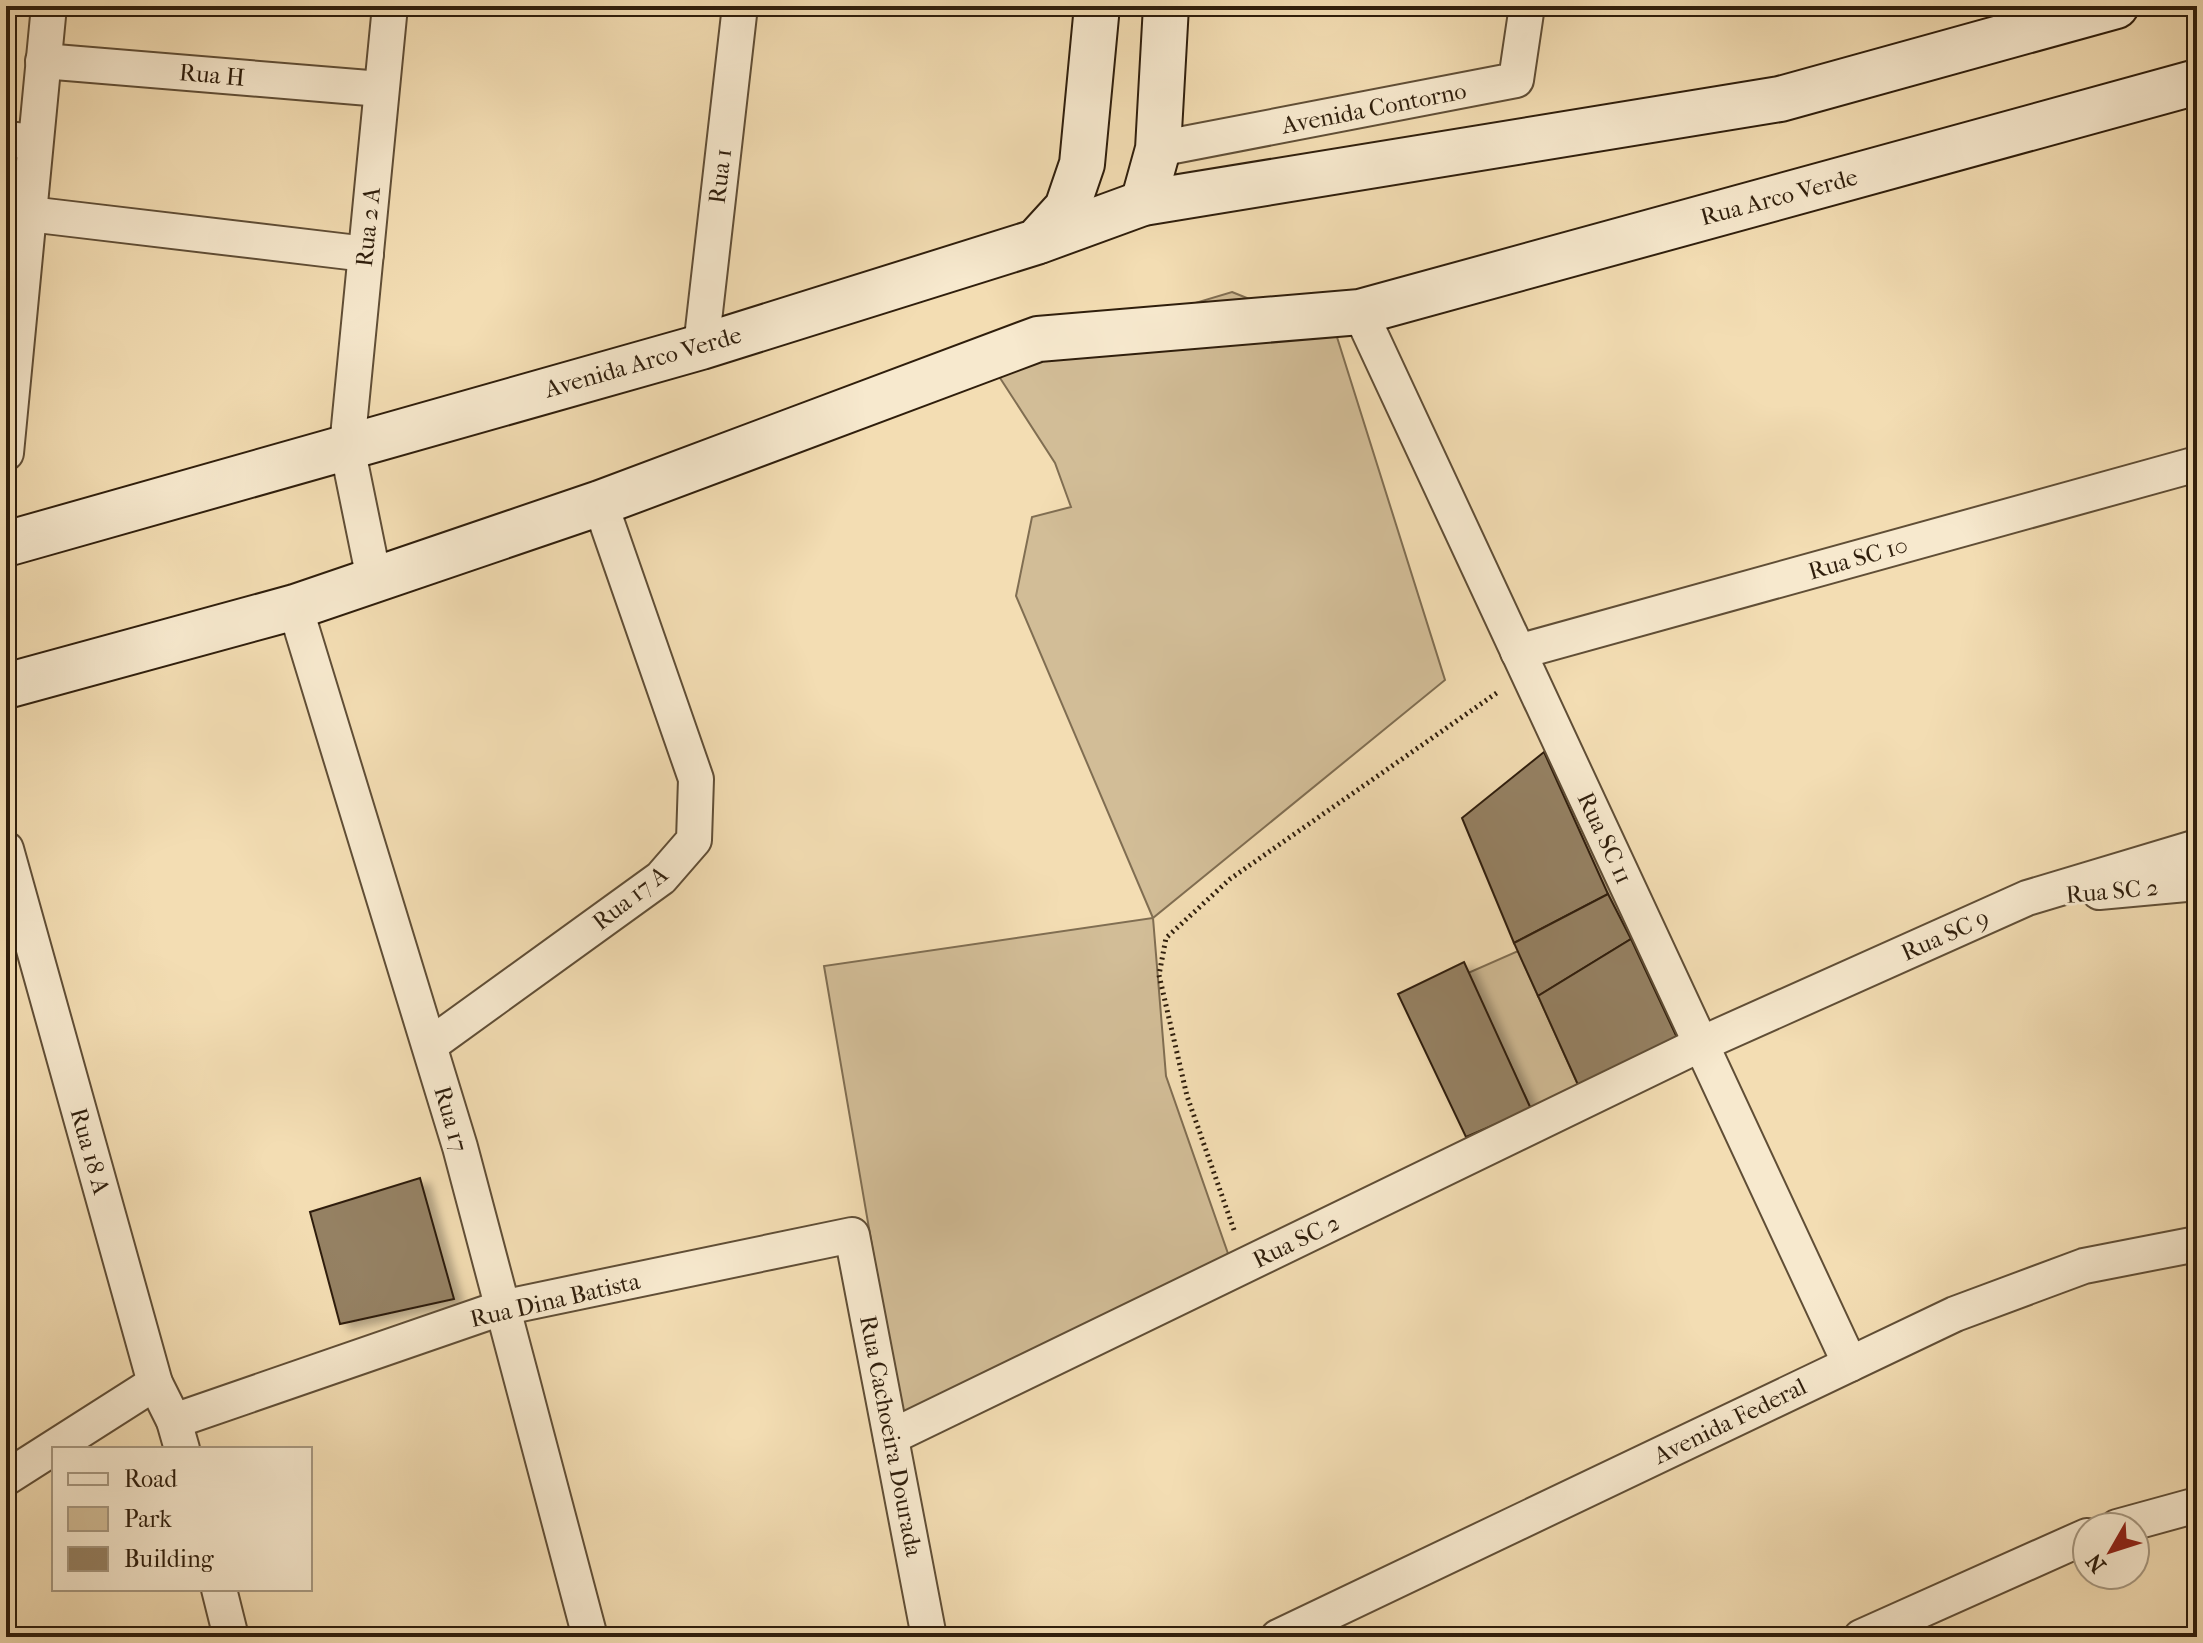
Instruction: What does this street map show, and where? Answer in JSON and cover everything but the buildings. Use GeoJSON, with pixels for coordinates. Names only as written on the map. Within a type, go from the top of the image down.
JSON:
{"type":"FeatureCollection","features":[{"type":"Feature","properties":{"kind":"street"},"geometry":{"type":"LineString","coordinates":[[6,453],[29,214],[20,141],[43,61],[49,6]]}},
{"type":"Feature","properties":{"kind":"street","name":"Rua 2 A"},"geometry":{"type":"LineString","coordinates":[[374,579],[347,447],[390,6]]}},
{"type":"Feature","properties":{"kind":"street","name":"Rua 1"},"geometry":{"type":"LineString","coordinates":[[701,347],[740,6]]}},
{"type":"Feature","properties":{"kind":"street"},"geometry":{"type":"LineString","coordinates":[[1036,242],[1067,208],[1082,164],[1097,6]]}},
{"type":"Feature","properties":{"kind":"street"},"geometry":{"type":"LineString","coordinates":[[1143,203],[1158,149],[1166,6]]}},
{"type":"Feature","properties":{"kind":"street","name":"Avenida Contorno"},"geometry":{"type":"LineString","coordinates":[[1158,149],[1516,80],[1527,6]]}},
{"type":"Feature","properties":{"kind":"street"},"geometry":{"type":"LineString","coordinates":[[1036,242],[1143,203],[1780,99],[2116,6]]}},
{"type":"Feature","properties":{"kind":"street","name":"Rua H"},"geometry":{"type":"LineString","coordinates":[[43,61],[381,89]]}},
{"type":"Feature","properties":{"kind":"street","name":"Rua Arco Verde"},"geometry":{"type":"LineString","coordinates":[[600,503],[1038,339],[1360,312],[2197,82]]}},
{"type":"Feature","properties":{"kind":"street"},"geometry":{"type":"LineString","coordinates":[[29,214],[366,254]]}},
{"type":"Feature","properties":{"kind":"street","name":"Avenida Arco Verde"},"geometry":{"type":"LineString","coordinates":[[6,544],[701,347],[1036,242]]}},
{"type":"Feature","properties":{"kind":"street","name":"Rua SC 11"},"geometry":{"type":"LineString","coordinates":[[1360,312],[1850,1364]]}},
{"type":"Feature","properties":{"kind":"street","name":"Rua SC 10"},"geometry":{"type":"LineString","coordinates":[[1523,662],[2197,464]]}},
{"type":"Feature","properties":{"kind":"street"},"geometry":{"type":"LineString","coordinates":[[6,686],[295,607],[600,503]]}},
{"type":"Feature","properties":{"kind":"street","name":"Rua 17 A"},"geometry":{"type":"LineString","coordinates":[[430,1045],[661,878],[694,840],[696,779],[600,503]]}},
{"type":"Feature","properties":{"kind":"street","name":"Rua 17"},"geometry":{"type":"LineString","coordinates":[[295,607],[430,1045],[590,1637]]}},
{"type":"Feature","properties":{"kind":"street","name":"Rua SC 9"},"geometry":{"type":"LineString","coordinates":[[1701,1044],[2027,898],[2197,847]]}},
{"type":"Feature","properties":{"kind":"street","name":"Rua 18 A"},"geometry":{"type":"LineString","coordinates":[[6,849],[155,1383],[178,1435]]}},
{"type":"Feature","properties":{"kind":"street","name":"Rua SC 2"},"geometry":{"type":"LineString","coordinates":[[2027,898],[2197,883]]}},
{"type":"Feature","properties":{"kind":"street","name":"Rua SC 2"},"geometry":{"type":"LineString","coordinates":[[891,1437],[1701,1044]]}},
{"type":"Feature","properties":{"kind":"street","name":"Rua Dina Batista"},"geometry":{"type":"LineString","coordinates":[[178,1435],[501,1308],[852,1235]]}},
{"type":"Feature","properties":{"kind":"street","name":"Rua Cachoeira Dourada"},"geometry":{"type":"LineString","coordinates":[[852,1235],[929,1637]]}},
{"type":"Feature","properties":{"kind":"street","name":"Avenida Federal"},"geometry":{"type":"LineString","coordinates":[[1278,1637],[1955,1314],[2084,1266],[2197,1244]]}},
{"type":"Feature","properties":{"kind":"street"},"geometry":{"type":"LineString","coordinates":[[55,1447],[155,1383]]}},
{"type":"Feature","properties":{"kind":"street"},"geometry":{"type":"LineString","coordinates":[[6,1478],[52,1449]]}},
{"type":"Feature","properties":{"kind":"street"},"geometry":{"type":"LineString","coordinates":[[2151,1518],[2197,1505]]}},
{"type":"Feature","properties":{"kind":"street"},"geometry":{"type":"LineString","coordinates":[[1861,1637],[2071,1543]]}},
{"type":"Feature","properties":{"kind":"street"},"geometry":{"type":"LineString","coordinates":[[220,1591],[231,1637]]}},
{"type":"Feature","properties":{"kind":"path"},"geometry":{"type":"LineString","coordinates":[[1246,1265],[1187,1096],[1159,975],[1166,938],[1230,879],[1523,662]]}},
{"type":"Feature","properties":{"kind":"green space"},"geometry":{"type":"Polygon","coordinates":[[[1232,292],[1336,334],[1445,680],[1153,918],[1016,596],[1032,517],[1071,507],[1055,463],[991,364],[1232,292]]]}},
{"type":"Feature","properties":{"kind":"green space"},"geometry":{"type":"Polygon","coordinates":[[[1153,918],[1166,1076],[1232,1265],[901,1415],[824,966],[1153,918]]]}},
{"type":"Feature","properties":{"kind":"green space"},"geometry":{"type":"Polygon","coordinates":[[[1518,951],[1579,1087],[1531,1109],[1468,973],[1518,951]]]}}]}
